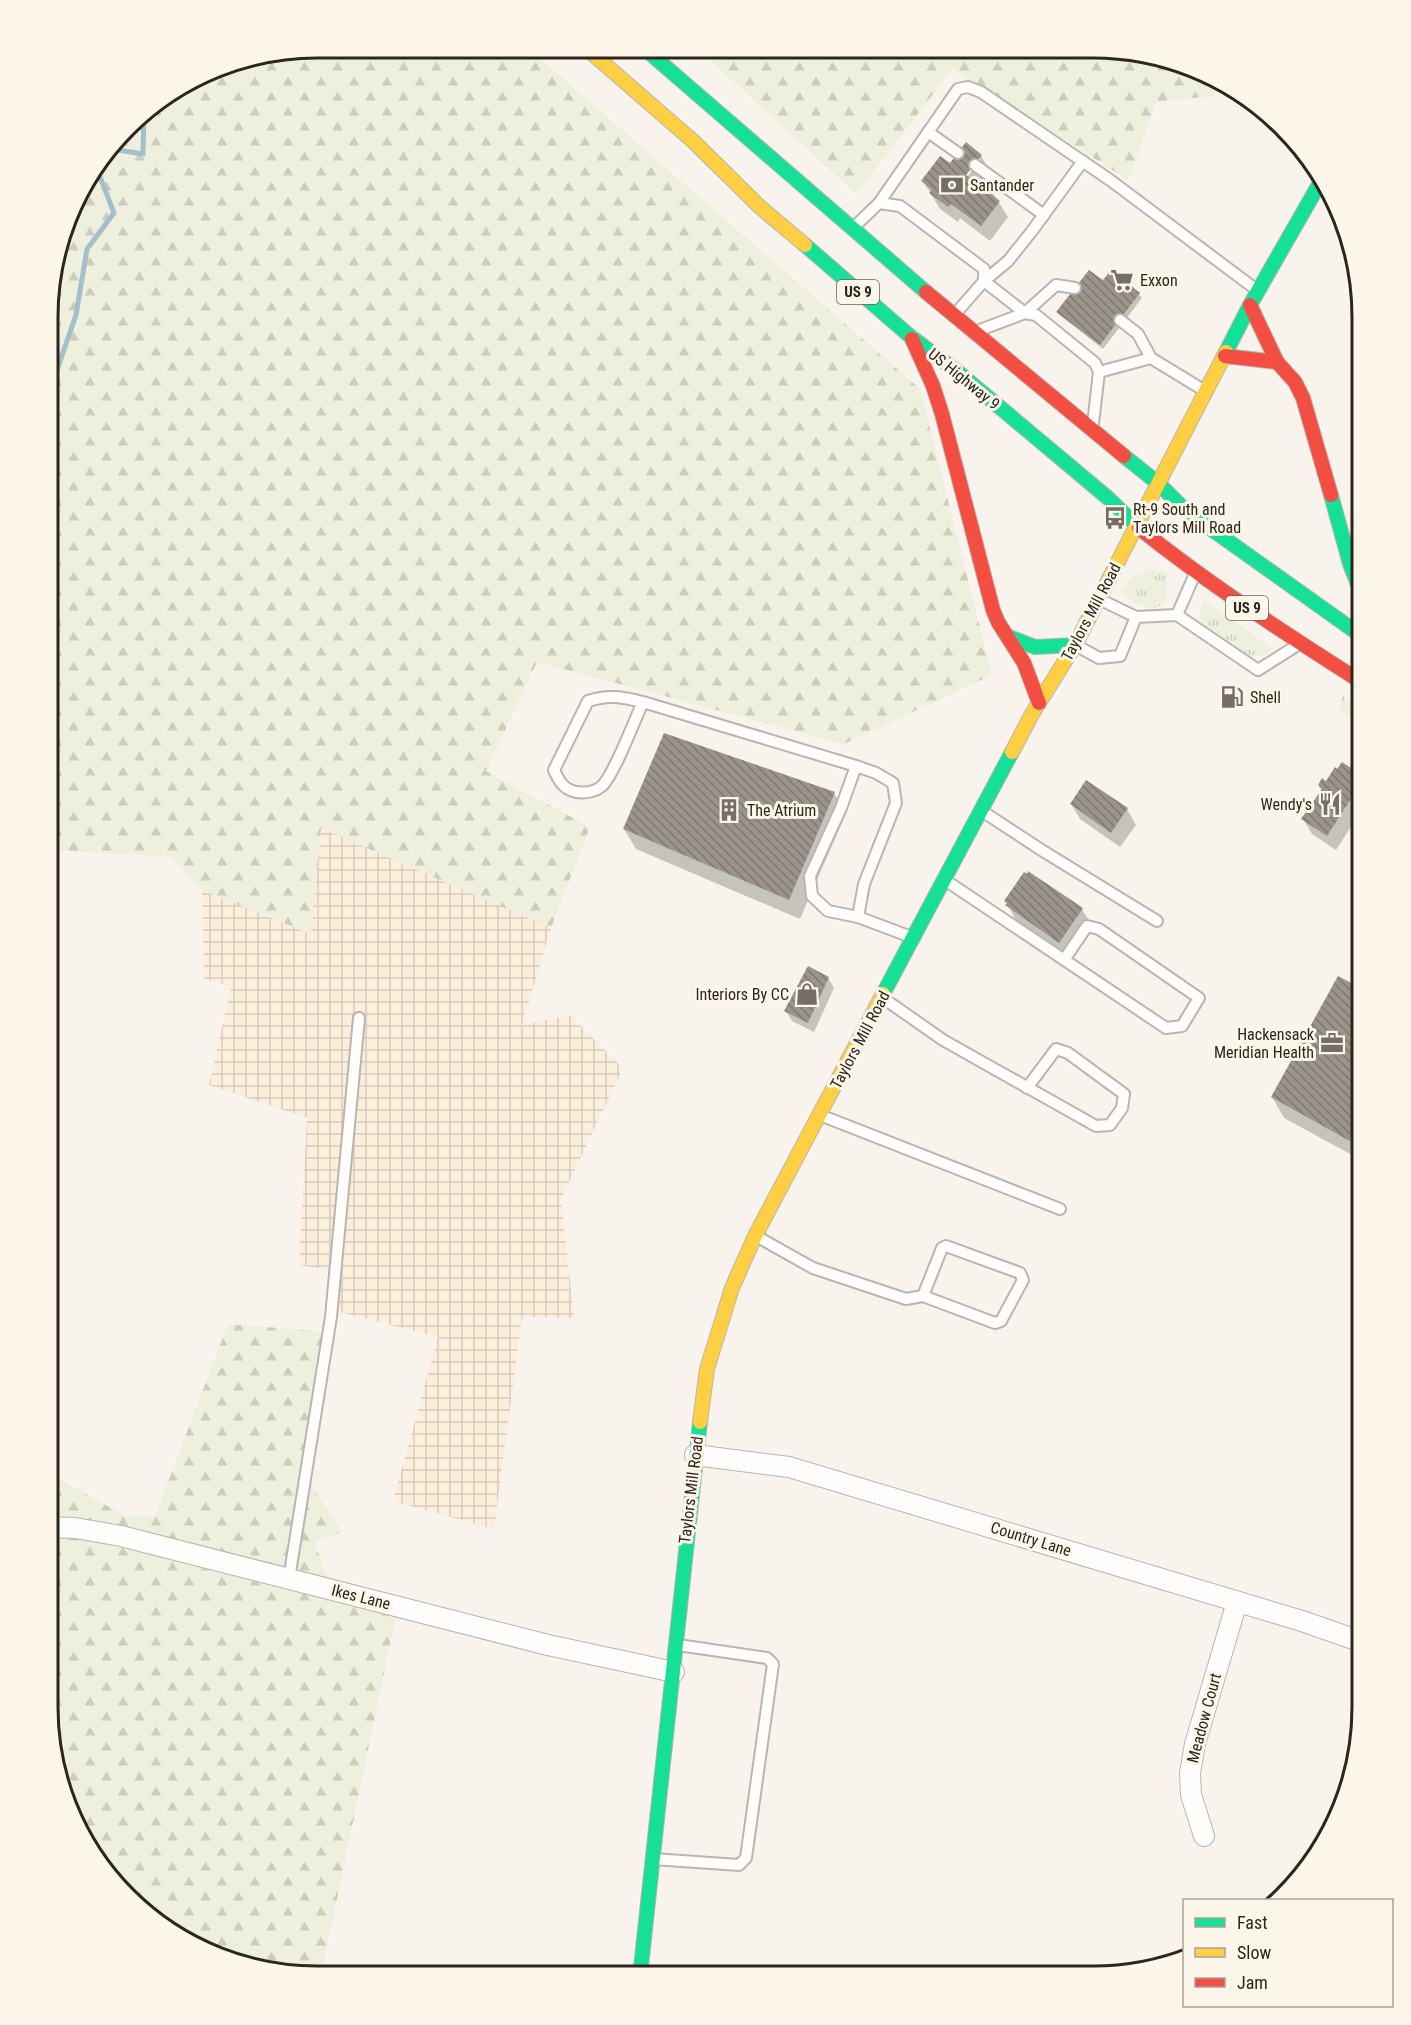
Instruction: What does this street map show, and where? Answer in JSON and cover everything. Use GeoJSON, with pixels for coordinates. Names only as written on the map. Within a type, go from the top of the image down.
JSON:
{"type":"FeatureCollection","features":[{"type":"Feature","properties":{"kind":"main road","name":"US Highway 9"},"geometry":{"type":"LineString","coordinates":[[597,58],[693,141],[760,207],[911,337],[959,373],[1108,498],[1137,526],[1196,572],[1352,676]]}},
{"type":"Feature","properties":{"kind":"main road","name":"US 9"},"geometry":{"type":"LineString","coordinates":[[655,58],[852,230],[1159,484],[1186,511],[1352,629]]}},
{"type":"Feature","properties":{"kind":"main road","name":"Taylors Mill Road"},"geometry":{"type":"LineString","coordinates":[[641,1966],[677,1645],[695,1455],[707,1369],[717,1330],[732,1288],[755,1236],[944,880],[1039,703],[1075,645],[1250,305],[1317,187]]}},
{"type":"Feature","properties":{"kind":"main road"},"geometry":{"type":"LineString","coordinates":[[1250,305],[1277,362],[1295,382],[1303,398],[1352,569]]}},
{"type":"Feature","properties":{"kind":"main road"},"geometry":{"type":"LineString","coordinates":[[911,337],[933,386],[942,414],[993,610],[1024,663],[1039,703]]}},
{"type":"Feature","properties":{"kind":"main road"},"geometry":{"type":"LineString","coordinates":[[1225,356],[1277,362]]}},
{"type":"Feature","properties":{"kind":"main road"},"geometry":{"type":"LineString","coordinates":[[1009,637],[1035,647],[1075,645]]}},
{"type":"Feature","properties":{"kind":"street","name":"Country Lane"},"geometry":{"type":"LineString","coordinates":[[695,1455],[789,1467],[1352,1639]]}},
{"type":"Feature","properties":{"kind":"street","name":"Ikes Lane"},"geometry":{"type":"LineString","coordinates":[[58,1527],[121,1536],[548,1645],[674,1672]]}},
{"type":"Feature","properties":{"kind":"street","name":"Meadow Court"},"geometry":{"type":"LineString","coordinates":[[1204,1836],[1191,1795],[1190,1773],[1195,1744],[1237,1602]]}},
{"type":"Feature","properties":{"kind":"lane"},"geometry":{"type":"LineString","coordinates":[[852,230],[879,203],[958,89],[968,87],[981,92],[1083,161],[1258,291]]}},
{"type":"Feature","properties":{"kind":"lane"},"geometry":{"type":"LineString","coordinates":[[928,132],[958,153]]}},
{"type":"Feature","properties":{"kind":"lane"},"geometry":{"type":"LineString","coordinates":[[954,316],[984,281],[1008,261],[1083,161]]}},
{"type":"Feature","properties":{"kind":"lane"},"geometry":{"type":"LineString","coordinates":[[975,165],[1044,215]]}},
{"type":"Feature","properties":{"kind":"lane"},"geometry":{"type":"LineString","coordinates":[[879,203],[900,206],[984,269],[984,281]]}},
{"type":"Feature","properties":{"kind":"lane"},"geometry":{"type":"LineString","coordinates":[[984,281],[1025,313],[1036,315],[1095,363],[1099,372],[1093,430]]}},
{"type":"Feature","properties":{"kind":"lane"},"geometry":{"type":"LineString","coordinates":[[974,332],[1025,313],[1056,285],[1075,288]]}},
{"type":"Feature","properties":{"kind":"lane"},"geometry":{"type":"LineString","coordinates":[[1120,320],[1138,334],[1151,358],[1206,391]]}},
{"type":"Feature","properties":{"kind":"lane"},"geometry":{"type":"LineString","coordinates":[[1099,372],[1151,358]]}},
{"type":"Feature","properties":{"kind":"lane"},"geometry":{"type":"LineString","coordinates":[[1177,615],[1196,572]]}},
{"type":"Feature","properties":{"kind":"lane"},"geometry":{"type":"LineString","coordinates":[[1099,599],[1136,617],[1177,615],[1258,670],[1301,643]]}},
{"type":"Feature","properties":{"kind":"lane"},"geometry":{"type":"LineString","coordinates":[[1075,645],[1099,658],[1120,656],[1136,617]]}},
{"type":"Feature","properties":{"kind":"lane"},"geometry":{"type":"LineString","coordinates":[[643,702],[610,775],[602,786],[583,793],[570,790],[560,784],[554,770],[588,701],[602,696],[616,696],[643,702],[856,766],[876,773],[893,783],[896,803],[864,884],[858,917]]}},
{"type":"Feature","properties":{"kind":"lane"},"geometry":{"type":"LineString","coordinates":[[856,766],[841,808],[810,876],[812,896],[828,910],[858,917],[914,938]]}},
{"type":"Feature","properties":{"kind":"lane"},"geometry":{"type":"LineString","coordinates":[[982,811],[1157,921]]}},
{"type":"Feature","properties":{"kind":"lane"},"geometry":{"type":"LineString","coordinates":[[944,880],[1064,960],[1166,1028],[1182,1026],[1199,998],[1099,929],[1087,926],[1064,960]]}},
{"type":"Feature","properties":{"kind":"lane"},"geometry":{"type":"LineString","coordinates":[[882,998],[943,1040],[1027,1088],[1096,1126],[1110,1125],[1122,1108],[1124,1094],[1068,1053],[1056,1048],[1027,1088]]}},
{"type":"Feature","properties":{"kind":"lane"},"geometry":{"type":"LineString","coordinates":[[289,1579],[331,1317],[359,1018]]}},
{"type":"Feature","properties":{"kind":"lane"},"geometry":{"type":"LineString","coordinates":[[820,1115],[1060,1209]]}},
{"type":"Feature","properties":{"kind":"lane"},"geometry":{"type":"LineString","coordinates":[[755,1236],[813,1268],[906,1299],[922,1296],[994,1323],[1001,1321],[1023,1280],[1020,1273],[946,1246],[942,1248],[922,1296]]}},
{"type":"Feature","properties":{"kind":"lane"},"geometry":{"type":"LineString","coordinates":[[653,1859],[739,1865],[746,1858],[772,1664],[767,1658],[677,1645]]}},
{"type":"Feature","properties":{"kind":"shaded area"},"geometry":{"type":"Polygon","coordinates":[[[320,827],[551,928],[522,1025],[570,1015],[623,1068],[561,1199],[574,1318],[522,1317],[494,1529],[393,1501],[438,1337],[332,1310],[336,1271],[299,1265],[307,1118],[209,1085],[231,987],[204,979],[202,890],[311,934],[320,827]]]}},
{"type":"Feature","properties":{"kind":"green space"},"geometry":{"type":"Polygon","coordinates":[[[539,58],[920,389],[992,675],[844,744],[537,662],[486,771],[590,827],[551,928],[321,828],[311,934],[202,890],[171,857],[58,851],[58,317],[67,250],[78,218],[93,188],[134,134],[188,93],[218,78],[250,67],[300,59],[539,58]]]}},
{"type":"Feature","properties":{"kind":"green space"},"geometry":{"type":"Polygon","coordinates":[[[708,58],[1111,59],[1161,67],[1193,78],[1217,90],[1213,96],[1157,102],[1128,180],[953,68],[856,194],[708,58]]]}},
{"type":"Feature","properties":{"kind":"green space"},"geometry":{"type":"Polygon","coordinates":[[[1151,569],[1167,573],[1166,601],[1155,607],[1136,604],[1121,591],[1133,576],[1151,569]]]}},
{"type":"Feature","properties":{"kind":"green space"},"geometry":{"type":"Polygon","coordinates":[[[1204,600],[1273,649],[1261,656],[1247,655],[1202,623],[1199,615],[1204,600]]]}},
{"type":"Feature","properties":{"kind":"green space"},"geometry":{"type":"Polygon","coordinates":[[[1343,696],[1352,702],[1352,719],[1339,710],[1343,696]]]}},
{"type":"Feature","properties":{"kind":"green space"},"geometry":{"type":"Polygon","coordinates":[[[228,1324],[329,1332],[310,1483],[342,1532],[314,1542],[329,1581],[400,1597],[323,1966],[300,1966],[250,1958],[218,1947],[174,1923],[134,1891],[112,1865],[93,1837],[72,1791],[63,1758],[58,1708],[58,1479],[126,1516],[155,1516],[228,1324]]]}},
{"type":"Feature","properties":{"kind":"building","name":"Santander"},"geometry":{"type":"Polygon","coordinates":[[[966,142],[982,155],[966,175],[981,186],[984,184],[1000,201],[981,226],[951,204],[948,207],[929,193],[932,190],[921,181],[940,156],[950,163],[966,142]]]}},
{"type":"Feature","properties":{"kind":"building"},"geometry":{"type":"Polygon","coordinates":[[[1089,270],[1103,280],[1111,270],[1140,293],[1100,345],[1056,312],[1089,270]]]}},
{"type":"Feature","properties":{"kind":"building","name":"The Atrium"},"geometry":{"type":"Polygon","coordinates":[[[664,733],[835,792],[789,900],[623,829],[664,733]]]}},
{"type":"Feature","properties":{"kind":"building","name":"Wendy's"},"geometry":{"type":"Polygon","coordinates":[[[1342,762],[1352,769],[1352,797],[1327,836],[1301,819],[1322,789],[1318,785],[1322,778],[1326,781],[1335,767],[1337,769],[1342,762]]]}},
{"type":"Feature","properties":{"kind":"building"},"geometry":{"type":"Polygon","coordinates":[[[1086,780],[1128,808],[1111,833],[1070,804],[1086,780]]]}},
{"type":"Feature","properties":{"kind":"building"},"geometry":{"type":"Polygon","coordinates":[[[1028,871],[1083,908],[1059,943],[1005,905],[1007,903],[1004,901],[1024,872],[1027,874],[1028,871]]]}},
{"type":"Feature","properties":{"kind":"building","name":"Interiors By CC"},"geometry":{"type":"Polygon","coordinates":[[[808,966],[829,977],[808,1023],[784,1011],[808,966]]]}},
{"type":"Feature","properties":{"kind":"building","name":"Hackensack Meridian Health"},"geometry":{"type":"Polygon","coordinates":[[[1338,976],[1352,983],[1352,1142],[1271,1097],[1338,976]]]}},
{"type":"Feature","properties":{"kind":"waterway"},"geometry":{"type":"LineString","coordinates":[[120,150],[143,154],[144,126]]}},
{"type":"Feature","properties":{"kind":"waterway"},"geometry":{"type":"LineString","coordinates":[[58,367],[76,315],[87,249],[114,213],[100,177]]}},
{"type":"Feature","properties":{"kind":"traffic: fast"},"geometry":{"type":"LineString","coordinates":[[655,58],[926,292]]}},
{"type":"Feature","properties":{"kind":"traffic: fast"},"geometry":{"type":"LineString","coordinates":[[1226,352],[1250,305],[1317,187]]}},
{"type":"Feature","properties":{"kind":"traffic: fast"},"geometry":{"type":"LineString","coordinates":[[805,245],[911,337],[959,373],[1108,498],[1139,528]]}},
{"type":"Feature","properties":{"kind":"traffic: fast"},"geometry":{"type":"LineString","coordinates":[[1124,456],[1159,484],[1186,511],[1352,629]]}},
{"type":"Feature","properties":{"kind":"traffic: fast"},"geometry":{"type":"LineString","coordinates":[[1331,495],[1352,569]]}},
{"type":"Feature","properties":{"kind":"traffic: fast"},"geometry":{"type":"LineString","coordinates":[[1009,637],[1035,647],[1075,645]]}},
{"type":"Feature","properties":{"kind":"traffic: fast"},"geometry":{"type":"LineString","coordinates":[[883,994],[1012,752]]}},
{"type":"Feature","properties":{"kind":"traffic: fast"},"geometry":{"type":"LineString","coordinates":[[641,1966],[700,1422]]}},
{"type":"Feature","properties":{"kind":"traffic: slow"},"geometry":{"type":"LineString","coordinates":[[597,58],[693,141],[760,207],[805,245]]}},
{"type":"Feature","properties":{"kind":"traffic: slow"},"geometry":{"type":"LineString","coordinates":[[1012,752],[1032,714],[1075,645],[1226,352]]}},
{"type":"Feature","properties":{"kind":"traffic: slow"},"geometry":{"type":"LineString","coordinates":[[700,1422],[707,1369],[732,1288],[755,1236],[883,994]]}},
{"type":"Feature","properties":{"kind":"traffic: jam"},"geometry":{"type":"LineString","coordinates":[[926,292],[1124,456]]}},
{"type":"Feature","properties":{"kind":"traffic: jam"},"geometry":{"type":"LineString","coordinates":[[1250,305],[1277,362],[1295,382],[1303,398],[1331,495]]}},
{"type":"Feature","properties":{"kind":"traffic: jam"},"geometry":{"type":"LineString","coordinates":[[912,339],[933,386],[942,414],[993,610],[1024,663],[1039,703]]}},
{"type":"Feature","properties":{"kind":"traffic: jam"},"geometry":{"type":"LineString","coordinates":[[1225,356],[1277,362]]}},
{"type":"Feature","properties":{"kind":"traffic: jam"},"geometry":{"type":"LineString","coordinates":[[1139,528],[1221,589],[1352,676]]}},
{"type":"Feature","properties":{"kind":"place","name":"Santander"},"geometry":{"type":"Point","coordinates":[952,185]}},
{"type":"Feature","properties":{"kind":"place","name":"Exxon"},"geometry":{"type":"Point","coordinates":[1122,280]}},
{"type":"Feature","properties":{"kind":"place","name":"Rt-9 South and Taylors Mill Road"},"geometry":{"type":"Point","coordinates":[1115,518]}},
{"type":"Feature","properties":{"kind":"place","name":"Shell"},"geometry":{"type":"Point","coordinates":[1232,697]}},
{"type":"Feature","properties":{"kind":"place","name":"Wendy's"},"geometry":{"type":"Point","coordinates":[1330,804]}},
{"type":"Feature","properties":{"kind":"place","name":"The Atrium"},"geometry":{"type":"Point","coordinates":[729,810]}},
{"type":"Feature","properties":{"kind":"place","name":"Interiors By CC"},"geometry":{"type":"Point","coordinates":[807,994]}},
{"type":"Feature","properties":{"kind":"place","name":"Hackensack Meridian Health"},"geometry":{"type":"Point","coordinates":[1332,1043]}}]}
